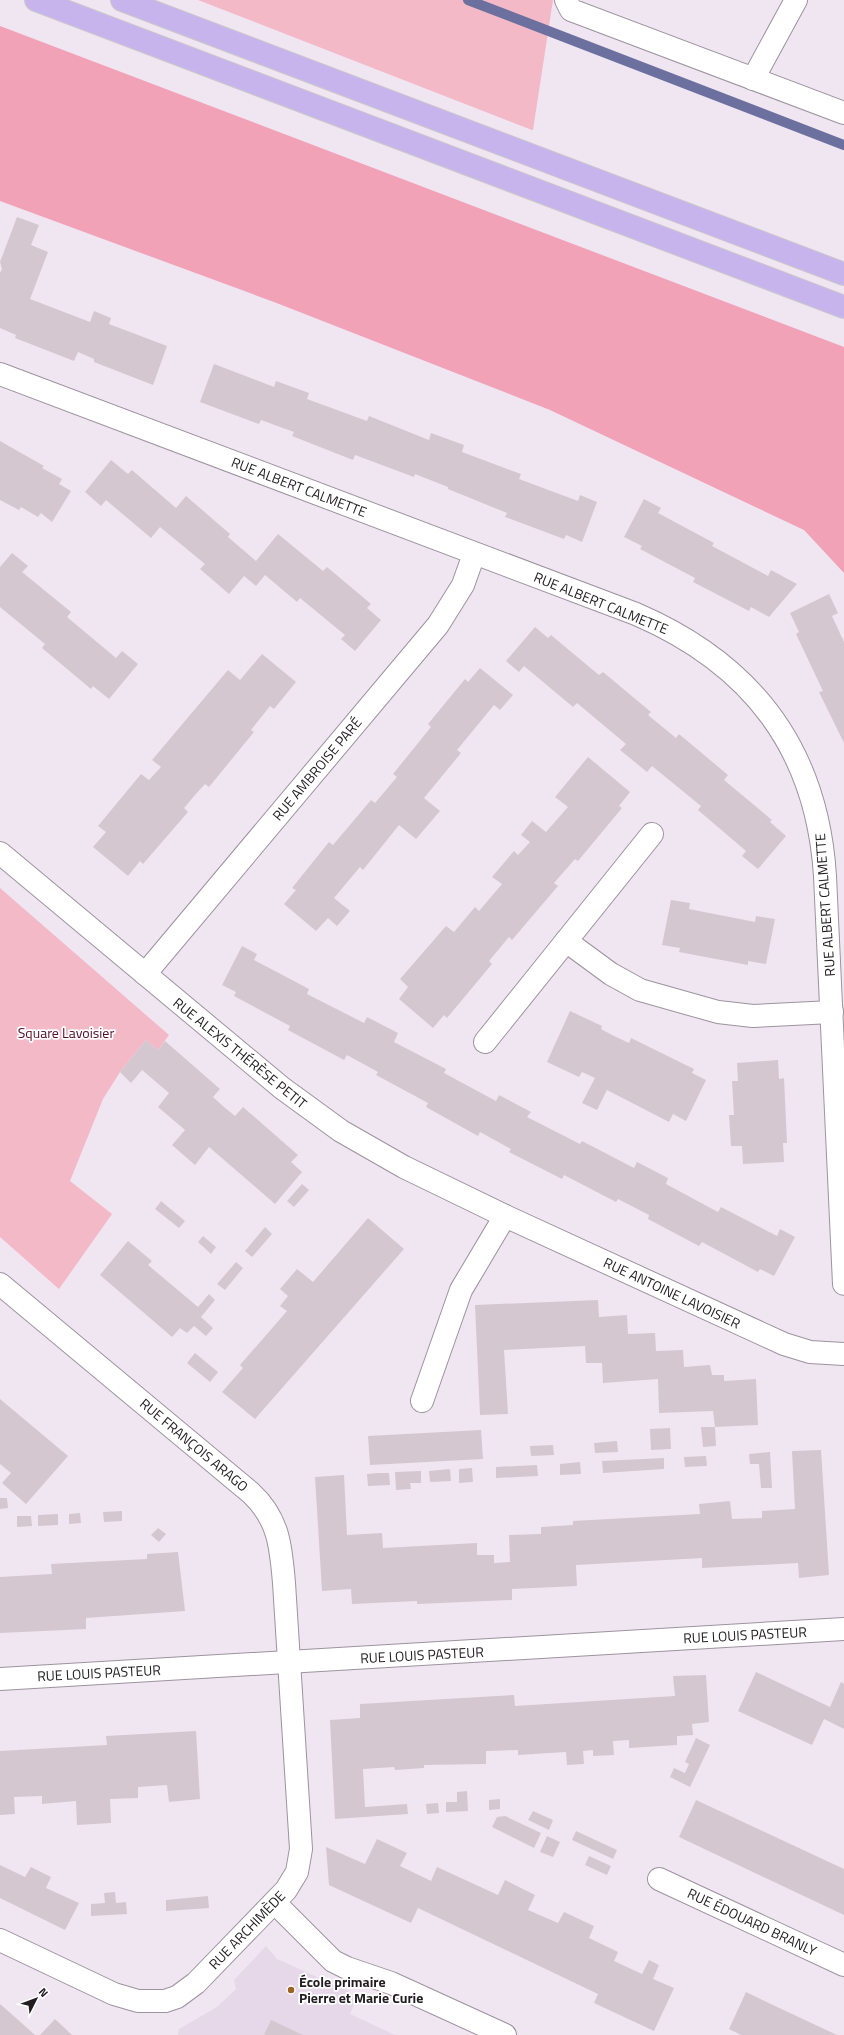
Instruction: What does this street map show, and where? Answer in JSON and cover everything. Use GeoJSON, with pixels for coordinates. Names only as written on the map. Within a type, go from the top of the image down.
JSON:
{"type":"FeatureCollection","features":[{"type":"Feature","properties":{"kind":"main road"},"geometry":{"type":"LineString","coordinates":[[36,0],[844,307]]}},
{"type":"Feature","properties":{"kind":"main road"},"geometry":{"type":"LineString","coordinates":[[122,0],[844,274]]}},
{"type":"Feature","properties":{"kind":"street"},"geometry":{"type":"LineString","coordinates":[[566,0],[571,10],[844,113]]}},
{"type":"Feature","properties":{"kind":"street"},"geometry":{"type":"LineString","coordinates":[[753,79],[796,0]]}},
{"type":"Feature","properties":{"kind":"street","name":"RUE ALBERT CALMETTE"},"geometry":{"type":"LineString","coordinates":[[0,374],[636,614],[675,632],[705,651],[723,665],[754,694],[795,756],[810,792],[817,815],[823,855],[832,1012],[839,1087],[844,1284]]}},
{"type":"Feature","properties":{"kind":"street","name":"RUE AMBROISE PARÉ"},"geometry":{"type":"LineString","coordinates":[[145,974],[438,625],[463,586],[474,554]]}},
{"type":"Feature","properties":{"kind":"street"},"geometry":{"type":"LineString","coordinates":[[485,1042],[652,834]]}},
{"type":"Feature","properties":{"kind":"street","name":"RUE ALEXIS THÉRÈSE PETIT"},"geometry":{"type":"LineString","coordinates":[[0,853],[282,1088],[322,1119],[381,1155],[505,1216]]}},
{"type":"Feature","properties":{"kind":"street"},"geometry":{"type":"LineString","coordinates":[[566,941],[611,974],[636,987],[712,1011],[753,1016],[832,1012]]}},
{"type":"Feature","properties":{"kind":"street"},"geometry":{"type":"LineString","coordinates":[[422,1401],[461,1290],[505,1216]]}},
{"type":"Feature","properties":{"kind":"street","name":"RUE ANTOINE LAVOISIER"},"geometry":{"type":"LineString","coordinates":[[505,1216],[784,1344],[810,1352],[844,1354]]}},
{"type":"Feature","properties":{"kind":"street","name":"RUE FRANÇOIS ARAGO"},"geometry":{"type":"LineString","coordinates":[[0,1284],[251,1493],[266,1509],[273,1521],[280,1546],[289,1662]]}},
{"type":"Feature","properties":{"kind":"street","name":"RUE LOUIS PASTEUR"},"geometry":{"type":"LineString","coordinates":[[0,1679],[844,1629]]}},
{"type":"Feature","properties":{"kind":"street","name":"RUE ARCHIMÈDE"},"geometry":{"type":"LineString","coordinates":[[0,1940],[114,1994],[138,2001],[165,2001],[176,1997],[196,1983],[274,1903],[293,1881],[298,1872],[301,1849],[289,1662]]}},
{"type":"Feature","properties":{"kind":"street","name":"RUE ÉDOUARD BRANLY"},"geometry":{"type":"LineString","coordinates":[[659,1879],[844,1965]]}},
{"type":"Feature","properties":{"kind":"street"},"geometry":{"type":"LineString","coordinates":[[274,1903],[333,1961],[347,1968],[391,1983],[505,2035]]}},
{"type":"Feature","properties":{"kind":"shaded area"},"geometry":{"type":"Polygon","coordinates":[[[0,26],[844,347],[844,573],[804,530],[550,410],[274,302],[0,201],[0,26]]]}},
{"type":"Feature","properties":{"kind":"shaded area","name":"École primaire Pierre et Marie Curie"},"geometry":{"type":"Polygon","coordinates":[[[266,1946],[277,1959],[348,1991],[354,1997],[355,2002],[350,2014],[395,2035],[178,2035],[179,2029],[217,2007],[236,1989],[234,1980],[266,1946]]]}},
{"type":"Feature","properties":{"kind":"green space"},"geometry":{"type":"Polygon","coordinates":[[[198,0],[553,0],[533,130],[532,130],[198,0]]]}},
{"type":"Feature","properties":{"kind":"green space","name":"Square Lavoisier"},"geometry":{"type":"Polygon","coordinates":[[[0,888],[169,1035],[158,1050],[146,1040],[120,1072],[103,1099],[70,1181],[112,1214],[59,1289],[0,1237],[0,888]]]}},
{"type":"Feature","properties":{"kind":"building"},"geometry":{"type":"Polygon","coordinates":[[[17,217],[39,225],[31,245],[48,252],[30,299],[90,322],[94,311],[111,318],[109,324],[167,346],[153,385],[94,362],[94,359],[78,352],[74,361],[15,338],[16,335],[0,328],[0,273],[2,269],[0,262],[17,217]]]}},
{"type":"Feature","properties":{"kind":"building"},"geometry":{"type":"Polygon","coordinates":[[[214,364],[274,387],[276,381],[309,393],[307,399],[367,421],[369,416],[429,440],[431,433],[464,445],[462,452],[521,474],[519,479],[578,501],[580,495],[597,502],[582,542],[566,535],[564,539],[505,517],[507,513],[415,474],[414,477],[355,455],[353,460],[292,436],[294,432],[261,420],[259,424],[200,402],[214,364]]]}},
{"type":"Feature","properties":{"kind":"building"},"geometry":{"type":"Polygon","coordinates":[[[0,441],[44,466],[42,468],[62,479],[59,484],[71,491],[52,522],[41,513],[38,517],[21,507],[19,510],[0,500],[0,441]]]}},
{"type":"Feature","properties":{"kind":"building"},"geometry":{"type":"Polygon","coordinates":[[[111,460],[128,474],[132,470],[176,508],[186,496],[230,534],[228,537],[256,561],[278,534],[323,571],[327,567],[371,604],[367,608],[381,620],[355,651],[341,639],[345,635],[300,598],[297,602],[265,575],[256,586],[244,576],[229,594],[200,569],[205,564],[160,527],[151,538],[106,500],[101,506],[85,492],[111,460]]]}},
{"type":"Feature","properties":{"kind":"building"},"geometry":{"type":"Polygon","coordinates":[[[644,499],[661,508],[658,513],[714,543],[712,546],[768,576],[771,570],[797,584],[769,617],[751,607],[749,611],[693,582],[695,578],[640,549],[642,546],[624,537],[644,499]]]}},
{"type":"Feature","properties":{"kind":"building"},"geometry":{"type":"Polygon","coordinates":[[[12,553],[28,566],[22,572],[71,612],[67,617],[116,658],[122,651],[138,664],[109,699],[93,686],[91,689],[42,648],[45,644],[0,607],[0,567],[12,553]]]}},
{"type":"Feature","properties":{"kind":"building"},"geometry":{"type":"Polygon","coordinates":[[[829,594],[838,613],[832,616],[844,642],[844,743],[819,692],[823,691],[796,634],[799,632],[790,613],[829,594]]]}},
{"type":"Feature","properties":{"kind":"building"},"geometry":{"type":"Polygon","coordinates":[[[535,627],[548,638],[551,635],[599,675],[603,672],[651,712],[648,715],[676,738],[679,734],[728,775],[724,780],[772,820],[770,822],[786,836],[758,869],[742,856],[746,851],[698,810],[701,806],[652,766],[647,772],[620,750],[626,744],[577,703],[573,707],[524,666],[519,672],[506,661],[535,627]]]}},
{"type":"Feature","properties":{"kind":"building"},"geometry":{"type":"Polygon","coordinates":[[[262,654],[296,682],[274,709],[270,706],[251,730],[254,732],[209,787],[205,784],[184,808],[188,812],[143,864],[140,861],[128,876],[93,847],[106,832],[98,826],[141,774],[149,780],[161,767],[152,760],[228,670],[240,680],[262,654]]]}},
{"type":"Feature","properties":{"kind":"building"},"geometry":{"type":"Polygon","coordinates":[[[480,668],[513,695],[500,710],[494,705],[457,750],[461,753],[424,798],[440,811],[416,839],[399,825],[363,870],[360,867],[334,898],[350,911],[337,926],[328,918],[316,931],[284,904],[296,890],[292,888],[329,842],[333,845],[371,800],[375,803],[397,777],[393,774],[431,727],[428,724],[465,679],[468,682],[480,668]]]}},
{"type":"Feature","properties":{"kind":"building"},"geometry":{"type":"Polygon","coordinates":[[[588,757],[630,792],[619,806],[622,808],[578,861],[575,859],[554,883],[558,886],[512,940],[509,937],[489,961],[492,964],[447,1018],[444,1015],[433,1028],[399,999],[408,987],[400,979],[446,926],[454,932],[475,907],[479,911],[502,884],[492,877],[514,851],[518,855],[530,842],[521,835],[532,821],[546,832],[568,807],[555,797],[588,757]]]}},
{"type":"Feature","properties":{"kind":"building"},"geometry":{"type":"Polygon","coordinates":[[[671,900],[690,903],[689,909],[755,922],[756,916],[775,919],[766,964],[748,961],[748,965],[679,952],[680,948],[662,945],[671,900]]]}},
{"type":"Feature","properties":{"kind":"building"},"geometry":{"type":"Polygon","coordinates":[[[242,946],[257,954],[254,960],[309,989],[307,994],[364,1023],[367,1017],[398,1033],[394,1042],[446,1069],[444,1073],[496,1101],[499,1095],[531,1112],[527,1117],[580,1144],[582,1141],[634,1168],[637,1162],[668,1178],[666,1184],[718,1212],[721,1207],[777,1236],[780,1229],[795,1237],[774,1276],[760,1269],[758,1272],[702,1242],[699,1246],[648,1219],[649,1215],[618,1199],[616,1202],[564,1175],[562,1179],[509,1152],[511,1149],[480,1132],[478,1136],[426,1107],[428,1103],[376,1075],[378,1072],[347,1055],[344,1060],[288,1030],[290,1026],[234,996],[236,992],[222,985],[242,946]]]}},
{"type":"Feature","properties":{"kind":"building"},"geometry":{"type":"Polygon","coordinates":[[[570,1011],[602,1026],[601,1029],[614,1036],[629,1043],[631,1038],[694,1069],[692,1073],[706,1080],[686,1121],[673,1114],[669,1122],[607,1090],[597,1110],[582,1103],[595,1078],[582,1072],[579,1077],[547,1062],[570,1011]]]}},
{"type":"Feature","properties":{"kind":"building"},"geometry":{"type":"Polygon","coordinates":[[[146,1040],[158,1050],[165,1041],[220,1089],[213,1097],[224,1107],[235,1116],[243,1107],[298,1155],[291,1162],[302,1172],[275,1204],[209,1147],[195,1165],[172,1145],[185,1130],[158,1107],[169,1093],[142,1070],[131,1083],[120,1072],[146,1040]]]}},
{"type":"Feature","properties":{"kind":"building"},"geometry":{"type":"Polygon","coordinates":[[[778,1060],[779,1079],[784,1078],[787,1143],[783,1143],[784,1162],[743,1164],[742,1146],[731,1146],[729,1115],[734,1115],[732,1081],[738,1081],[737,1063],[778,1060]]]}},
{"type":"Feature","properties":{"kind":"building"},"geometry":{"type":"Polygon","coordinates":[[[302,1184],[309,1190],[294,1207],[287,1201],[302,1184]]]}},
{"type":"Feature","properties":{"kind":"building"},"geometry":{"type":"Polygon","coordinates":[[[161,1201],[185,1221],[179,1228],[155,1209],[161,1201]]]}},
{"type":"Feature","properties":{"kind":"building"},"geometry":{"type":"Polygon","coordinates":[[[368,1218],[404,1249],[255,1419],[222,1392],[243,1368],[240,1365],[287,1311],[280,1306],[288,1296],[280,1289],[297,1269],[313,1282],[368,1218]]]}},
{"type":"Feature","properties":{"kind":"building"},"geometry":{"type":"Polygon","coordinates":[[[265,1227],[272,1234],[252,1257],[245,1251],[265,1227]]]}},
{"type":"Feature","properties":{"kind":"building"},"geometry":{"type":"Polygon","coordinates":[[[203,1236],[216,1247],[211,1254],[198,1242],[203,1236]]]}},
{"type":"Feature","properties":{"kind":"building"},"geometry":{"type":"Polygon","coordinates":[[[128,1241],[152,1261],[148,1265],[198,1307],[209,1294],[215,1300],[201,1317],[213,1328],[206,1336],[194,1326],[187,1333],[180,1328],[172,1337],[100,1275],[128,1241]]]}},
{"type":"Feature","properties":{"kind":"building"},"geometry":{"type":"Polygon","coordinates":[[[236,1262],[243,1268],[225,1290],[217,1284],[236,1262]]]}},
{"type":"Feature","properties":{"kind":"building"},"geometry":{"type":"Polygon","coordinates":[[[598,1300],[599,1317],[627,1315],[628,1334],[655,1333],[656,1351],[683,1350],[684,1367],[710,1365],[712,1375],[724,1375],[724,1381],[756,1379],[758,1425],[715,1427],[713,1411],[659,1413],[658,1379],[603,1383],[602,1363],[586,1363],[585,1346],[504,1350],[508,1414],[480,1415],[475,1305],[598,1300]]]}},
{"type":"Feature","properties":{"kind":"building"},"geometry":{"type":"Polygon","coordinates":[[[195,1353],[218,1372],[210,1382],[187,1363],[195,1353]]]}},
{"type":"Feature","properties":{"kind":"building"},"geometry":{"type":"Polygon","coordinates":[[[0,1399],[68,1456],[26,1504],[2,1483],[11,1473],[0,1464],[0,1399]]]}},
{"type":"Feature","properties":{"kind":"building"},"geometry":{"type":"Polygon","coordinates":[[[701,1427],[715,1427],[716,1446],[703,1447],[701,1427]]]}},
{"type":"Feature","properties":{"kind":"building"},"geometry":{"type":"Polygon","coordinates":[[[670,1428],[671,1449],[651,1450],[650,1429],[670,1428]]]}},
{"type":"Feature","properties":{"kind":"building"},"geometry":{"type":"Polygon","coordinates":[[[481,1430],[483,1459],[370,1465],[368,1436],[481,1430]]]}},
{"type":"Feature","properties":{"kind":"building"},"geometry":{"type":"Polygon","coordinates":[[[617,1441],[618,1452],[595,1453],[594,1443],[617,1441]]]}},
{"type":"Feature","properties":{"kind":"building"},"geometry":{"type":"Polygon","coordinates":[[[553,1445],[554,1455],[531,1456],[530,1446],[553,1445]]]}},
{"type":"Feature","properties":{"kind":"building"},"geometry":{"type":"Polygon","coordinates":[[[821,1450],[829,1575],[799,1578],[798,1563],[702,1568],[702,1558],[576,1565],[577,1586],[512,1589],[512,1600],[417,1604],[417,1601],[352,1604],[351,1589],[322,1591],[315,1477],[344,1475],[347,1535],[382,1533],[383,1548],[477,1543],[477,1555],[494,1555],[494,1563],[510,1562],[509,1535],[541,1534],[541,1527],[573,1525],[573,1521],[700,1514],[699,1504],[730,1501],[732,1519],[762,1518],[762,1511],[795,1509],[792,1451],[821,1450]]]}},
{"type":"Feature","properties":{"kind":"building"},"geometry":{"type":"Polygon","coordinates":[[[770,1452],[772,1488],[761,1488],[759,1464],[750,1464],[749,1454],[770,1452]]]}},
{"type":"Feature","properties":{"kind":"building"},"geometry":{"type":"Polygon","coordinates":[[[706,1456],[707,1466],[685,1467],[684,1457],[706,1456]]]}},
{"type":"Feature","properties":{"kind":"building"},"geometry":{"type":"Polygon","coordinates":[[[664,1458],[664,1469],[603,1473],[602,1461],[664,1458]]]}},
{"type":"Feature","properties":{"kind":"building"},"geometry":{"type":"Polygon","coordinates":[[[580,1462],[581,1474],[560,1475],[560,1464],[580,1462]]]}},
{"type":"Feature","properties":{"kind":"building"},"geometry":{"type":"Polygon","coordinates":[[[537,1465],[538,1476],[496,1478],[496,1467],[537,1465]]]}},
{"type":"Feature","properties":{"kind":"building"},"geometry":{"type":"Polygon","coordinates":[[[472,1468],[473,1482],[459,1483],[459,1469],[472,1468]]]}},
{"type":"Feature","properties":{"kind":"building"},"geometry":{"type":"Polygon","coordinates":[[[450,1469],[451,1481],[430,1482],[429,1471],[450,1469]]]}},
{"type":"Feature","properties":{"kind":"building"},"geometry":{"type":"Polygon","coordinates":[[[421,1471],[421,1483],[410,1483],[411,1489],[396,1490],[395,1472],[421,1471]]]}},
{"type":"Feature","properties":{"kind":"building"},"geometry":{"type":"Polygon","coordinates":[[[389,1473],[390,1485],[368,1486],[367,1474],[389,1473]]]}},
{"type":"Feature","properties":{"kind":"building"},"geometry":{"type":"Polygon","coordinates":[[[0,1498],[7,1498],[8,1508],[0,1509],[0,1498]]]}},
{"type":"Feature","properties":{"kind":"building"},"geometry":{"type":"Polygon","coordinates":[[[122,1511],[122,1521],[104,1522],[103,1512],[122,1511]]]}},
{"type":"Feature","properties":{"kind":"building"},"geometry":{"type":"Polygon","coordinates":[[[80,1513],[81,1523],[69,1524],[69,1514],[80,1513]]]}},
{"type":"Feature","properties":{"kind":"building"},"geometry":{"type":"Polygon","coordinates":[[[58,1514],[58,1525],[38,1526],[38,1515],[58,1514]]]}},
{"type":"Feature","properties":{"kind":"building"},"geometry":{"type":"Polygon","coordinates":[[[17,1516],[31,1516],[32,1526],[17,1527],[17,1516]]]}},
{"type":"Feature","properties":{"kind":"building"},"geometry":{"type":"Polygon","coordinates":[[[158,1528],[166,1534],[159,1542],[151,1535],[158,1528]]]}},
{"type":"Feature","properties":{"kind":"building"},"geometry":{"type":"Polygon","coordinates":[[[178,1552],[185,1611],[86,1618],[86,1629],[0,1633],[0,1577],[52,1574],[51,1564],[147,1559],[147,1554],[178,1552]]]}},
{"type":"Feature","properties":{"kind":"building"},"geometry":{"type":"Polygon","coordinates":[[[756,1672],[830,1707],[841,1682],[844,1684],[844,1729],[824,1719],[812,1745],[738,1711],[756,1672]]]}},
{"type":"Feature","properties":{"kind":"building"},"geometry":{"type":"Polygon","coordinates":[[[706,1675],[709,1722],[692,1724],[693,1735],[677,1736],[677,1745],[629,1748],[629,1740],[613,1741],[614,1755],[593,1756],[593,1750],[583,1751],[584,1764],[567,1765],[566,1752],[518,1755],[518,1750],[486,1751],[486,1764],[424,1765],[424,1768],[395,1770],[394,1767],[363,1769],[365,1807],[407,1804],[408,1814],[335,1819],[330,1720],[360,1718],[360,1704],[514,1695],[515,1706],[675,1696],[673,1676],[706,1675]]]}},
{"type":"Feature","properties":{"kind":"building"},"geometry":{"type":"Polygon","coordinates":[[[196,1731],[200,1799],[169,1802],[167,1785],[138,1787],[138,1798],[110,1799],[111,1823],[77,1825],[76,1801],[42,1804],[42,1796],[14,1797],[15,1814],[0,1815],[0,1751],[107,1745],[106,1736],[196,1731]]]}},
{"type":"Feature","properties":{"kind":"building"},"geometry":{"type":"Polygon","coordinates":[[[696,1738],[710,1745],[690,1787],[670,1777],[674,1768],[685,1773],[689,1764],[685,1762],[696,1738]]]}},
{"type":"Feature","properties":{"kind":"building"},"geometry":{"type":"Polygon","coordinates":[[[467,1791],[468,1811],[446,1812],[446,1802],[457,1802],[457,1792],[467,1791]]]}},
{"type":"Feature","properties":{"kind":"building"},"geometry":{"type":"Polygon","coordinates":[[[500,1799],[500,1809],[489,1810],[489,1800],[500,1799]]]}},
{"type":"Feature","properties":{"kind":"building"},"geometry":{"type":"Polygon","coordinates":[[[696,1800],[844,1869],[844,1915],[679,1837],[696,1800]]]}},
{"type":"Feature","properties":{"kind":"building"},"geometry":{"type":"Polygon","coordinates":[[[438,1803],[439,1813],[427,1814],[426,1804],[438,1803]]]}},
{"type":"Feature","properties":{"kind":"building"},"geometry":{"type":"Polygon","coordinates":[[[533,1811],[553,1820],[549,1830],[528,1820],[533,1811]]]}},
{"type":"Feature","properties":{"kind":"building"},"geometry":{"type":"Polygon","coordinates":[[[505,1816],[541,1833],[534,1848],[492,1827],[497,1817],[505,1816]]]}},
{"type":"Feature","properties":{"kind":"building"},"geometry":{"type":"Polygon","coordinates":[[[576,1831],[617,1850],[613,1859],[572,1840],[576,1831]]]}},
{"type":"Feature","properties":{"kind":"building"},"geometry":{"type":"Polygon","coordinates":[[[547,1836],[560,1842],[553,1857],[540,1852],[547,1836]]]}},
{"type":"Feature","properties":{"kind":"building"},"geometry":{"type":"Polygon","coordinates":[[[377,1839],[407,1853],[400,1866],[431,1881],[437,1867],[498,1895],[505,1880],[535,1895],[528,1910],[558,1923],[564,1912],[594,1926],[589,1938],[618,1952],[614,1961],[642,1974],[649,1960],[659,1965],[653,1979],[674,1988],[654,2031],[594,2003],[598,1994],[418,1908],[411,1923],[329,1885],[326,1847],[365,1864],[377,1839]]]}},
{"type":"Feature","properties":{"kind":"building"},"geometry":{"type":"Polygon","coordinates":[[[589,1856],[611,1866],[607,1875],[585,1865],[589,1856]]]}},
{"type":"Feature","properties":{"kind":"building"},"geometry":{"type":"Polygon","coordinates":[[[0,1865],[25,1877],[31,1867],[51,1877],[46,1888],[79,1903],[65,1930],[0,1898],[0,1865]]]}},
{"type":"Feature","properties":{"kind":"building"},"geometry":{"type":"Polygon","coordinates":[[[115,1892],[116,1903],[126,1902],[127,1914],[91,1916],[91,1904],[105,1903],[104,1893],[115,1892]]]}},
{"type":"Feature","properties":{"kind":"building"},"geometry":{"type":"Polygon","coordinates":[[[208,1896],[209,1908],[166,1911],[166,1900],[208,1896]]]}},
{"type":"Feature","properties":{"kind":"building"},"geometry":{"type":"Polygon","coordinates":[[[746,1992],[837,2035],[741,2035],[729,2029],[746,1992]]]}},
{"type":"Feature","properties":{"kind":"building"},"geometry":{"type":"Polygon","coordinates":[[[0,2004],[16,2018],[35,2035],[0,2035],[0,2004]]]}},
{"type":"Feature","properties":{"kind":"building"},"geometry":{"type":"Polygon","coordinates":[[[55,2019],[72,2035],[40,2035],[55,2019]]]}},
{"type":"Feature","properties":{"kind":"building"},"geometry":{"type":"Polygon","coordinates":[[[271,2020],[303,2035],[264,2035],[271,2020]]]}},
{"type":"Feature","properties":{"kind":"waterway"},"geometry":{"type":"LineString","coordinates":[[468,0],[844,145]]}},
{"type":"Feature","properties":{"kind":"place","name":"École primaire Pierre et Marie Curie"},"geometry":{"type":"Point","coordinates":[291,1990]}}]}
